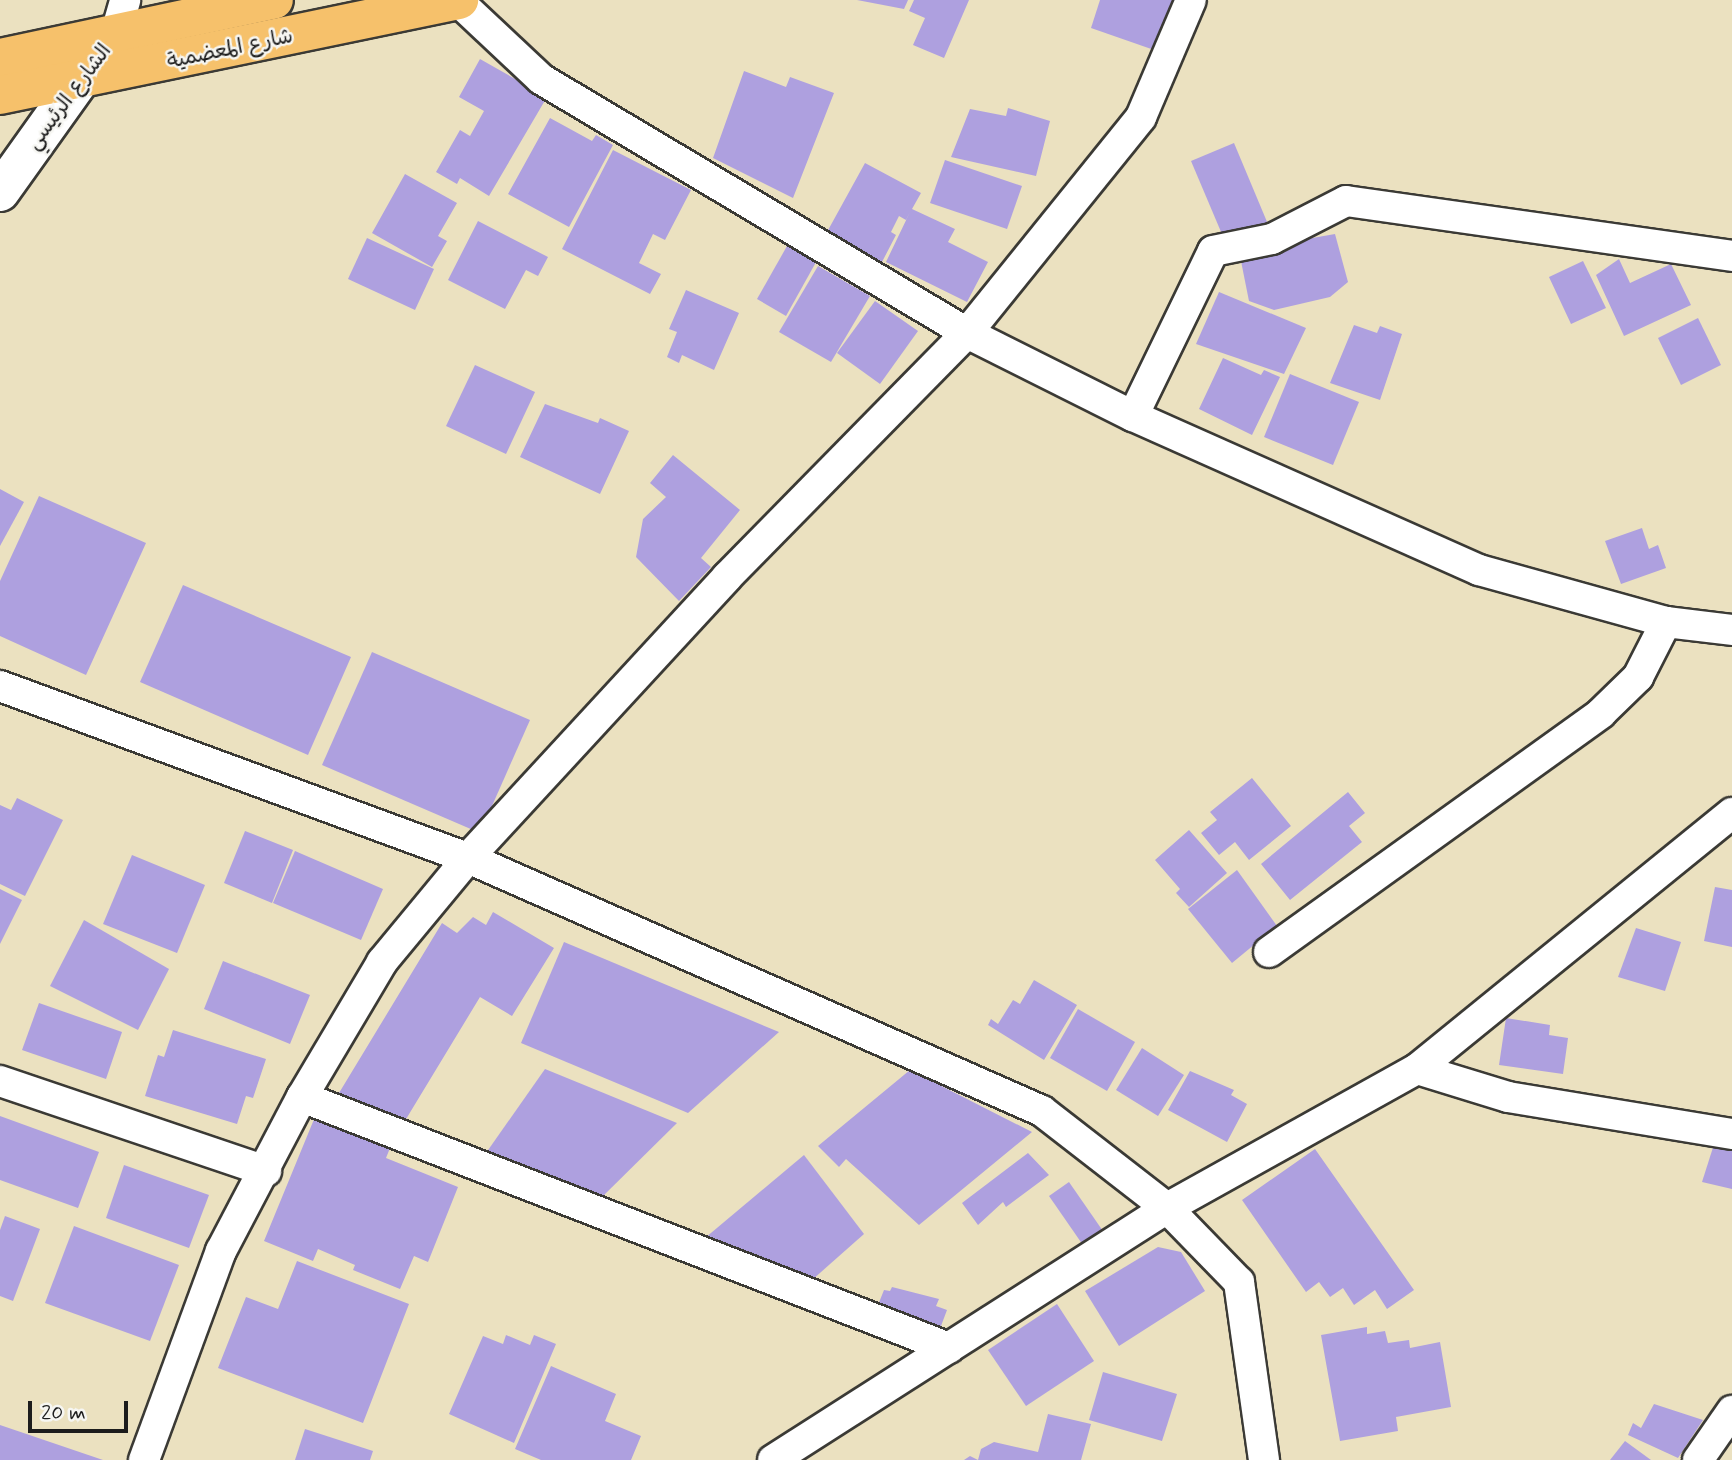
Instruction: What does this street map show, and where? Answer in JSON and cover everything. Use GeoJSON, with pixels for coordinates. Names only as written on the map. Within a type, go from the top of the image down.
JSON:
{"type":"FeatureCollection","features":[{"type":"Feature","properties":{"kind":"main road","name":"شارع المعضمية"},"geometry":{"type":"LineString","coordinates":[[0,58],[115,36],[274,0]]}},
{"type":"Feature","properties":{"kind":"main road","name":"شارع المعضمية"},"geometry":{"type":"LineString","coordinates":[[0,95],[77,82],[386,8],[458,0]]}},
{"type":"Feature","properties":{"kind":"street"},"geometry":{"type":"LineString","coordinates":[[115,36],[125,0]]}},
{"type":"Feature","properties":{"kind":"street"},"geometry":{"type":"LineString","coordinates":[[458,0],[541,79],[967,333],[1133,416],[1479,570],[1666,622],[1732,630]]}},
{"type":"Feature","properties":{"kind":"street"},"geometry":{"type":"LineString","coordinates":[[144,1460],[222,1251],[266,1171],[302,1097],[382,962],[468,858],[727,576],[967,333],[1141,117],[1191,0]]}},
{"type":"Feature","properties":{"kind":"street","name":"الشارع الرئيسي"},"geometry":{"type":"LineString","coordinates":[[0,192],[77,82],[115,36]]}},
{"type":"Feature","properties":{"kind":"street"},"geometry":{"type":"LineString","coordinates":[[1133,416],[1213,251],[1272,239],[1346,201],[1732,257]]}},
{"type":"Feature","properties":{"kind":"street"},"geometry":{"type":"LineString","coordinates":[[1269,952],[1601,713],[1638,677],[1666,622]]}},
{"type":"Feature","properties":{"kind":"street"},"geometry":{"type":"LineString","coordinates":[[0,686],[468,858],[1042,1111],[1167,1208],[1239,1282],[1264,1460]]}},
{"type":"Feature","properties":{"kind":"street"},"geometry":{"type":"LineString","coordinates":[[773,1460],[1167,1208],[1417,1069],[1732,813]]}},
{"type":"Feature","properties":{"kind":"street"},"geometry":{"type":"LineString","coordinates":[[1417,1069],[1508,1097],[1732,1134]]}},
{"type":"Feature","properties":{"kind":"street"},"geometry":{"type":"LineString","coordinates":[[0,1081],[266,1171]]}},
{"type":"Feature","properties":{"kind":"street"},"geometry":{"type":"LineString","coordinates":[[302,1097],[949,1348]]}},
{"type":"Feature","properties":{"kind":"street"},"geometry":{"type":"LineString","coordinates":[[1698,1460],[1732,1411]]}},
{"type":"Feature","properties":{"kind":"building"},"geometry":{"type":"Polygon","coordinates":[[[857,0],[908,0],[904,9],[857,0]]]}},
{"type":"Feature","properties":{"kind":"building"},"geometry":{"type":"Polygon","coordinates":[[[914,0],[969,0],[944,58],[913,45],[925,18],[909,11],[914,0]]]}},
{"type":"Feature","properties":{"kind":"building"},"geometry":{"type":"Polygon","coordinates":[[[1100,0],[1175,0],[1157,51],[1091,28],[1100,0]]]}},
{"type":"Feature","properties":{"kind":"building"},"geometry":{"type":"Polygon","coordinates":[[[480,59],[547,97],[489,196],[460,178],[457,184],[436,172],[460,130],[470,136],[484,111],[459,97],[480,59]]]}},
{"type":"Feature","properties":{"kind":"building"},"geometry":{"type":"Polygon","coordinates":[[[744,71],[786,87],[790,77],[834,93],[793,198],[713,158],[744,71]]]}},
{"type":"Feature","properties":{"kind":"building"},"geometry":{"type":"Polygon","coordinates":[[[1008,108],[1050,121],[1036,176],[951,157],[970,109],[1006,116],[1008,108]]]}},
{"type":"Feature","properties":{"kind":"building"},"geometry":{"type":"Polygon","coordinates":[[[550,118],[592,141],[596,135],[613,145],[569,227],[508,194],[550,118]]]}},
{"type":"Feature","properties":{"kind":"building"},"geometry":{"type":"Polygon","coordinates":[[[1234,143],[1270,229],[1227,246],[1191,161],[1234,143]]]}},
{"type":"Feature","properties":{"kind":"building"},"geometry":{"type":"Polygon","coordinates":[[[613,150],[691,190],[665,240],[653,234],[639,263],[661,274],[650,294],[562,249],[613,150]]]}},
{"type":"Feature","properties":{"kind":"building"},"geometry":{"type":"Polygon","coordinates":[[[945,160],[1022,186],[1007,229],[930,203],[945,160]]]}},
{"type":"Feature","properties":{"kind":"building"},"geometry":{"type":"Polygon","coordinates":[[[865,163],[921,193],[912,209],[955,229],[948,242],[988,262],[967,302],[886,262],[910,212],[906,220],[899,216],[891,232],[896,235],[882,262],[827,232],[865,163]]]}},
{"type":"Feature","properties":{"kind":"building"},"geometry":{"type":"Polygon","coordinates":[[[405,174],[457,203],[438,236],[447,241],[432,267],[372,233],[405,174]]]}},
{"type":"Feature","properties":{"kind":"building"},"geometry":{"type":"Polygon","coordinates":[[[478,221],[548,257],[538,276],[526,270],[505,309],[448,280],[478,221]]]}},
{"type":"Feature","properties":{"kind":"building"},"geometry":{"type":"Polygon","coordinates":[[[1335,234],[1348,282],[1330,297],[1274,310],[1249,301],[1239,251],[1335,234]]]}},
{"type":"Feature","properties":{"kind":"building"},"geometry":{"type":"Polygon","coordinates":[[[367,238],[434,269],[415,310],[348,279],[367,238]]]}},
{"type":"Feature","properties":{"kind":"building"},"geometry":{"type":"Polygon","coordinates":[[[791,239],[820,255],[786,316],[757,299],[791,239]]]}},
{"type":"Feature","properties":{"kind":"building"},"geometry":{"type":"Polygon","coordinates":[[[1619,259],[1630,283],[1671,264],[1691,305],[1624,336],[1596,275],[1619,259]]]}},
{"type":"Feature","properties":{"kind":"building"},"geometry":{"type":"Polygon","coordinates":[[[1583,261],[1606,308],[1571,324],[1549,277],[1583,261]]]}},
{"type":"Feature","properties":{"kind":"building"},"geometry":{"type":"Polygon","coordinates":[[[818,266],[870,296],[831,362],[779,332],[818,266]]]}},
{"type":"Feature","properties":{"kind":"building"},"geometry":{"type":"Polygon","coordinates":[[[686,290],[739,313],[714,370],[682,355],[679,363],[667,357],[677,332],[669,329],[686,290]]]}},
{"type":"Feature","properties":{"kind":"building"},"geometry":{"type":"Polygon","coordinates":[[[1219,292],[1306,328],[1284,374],[1196,344],[1219,292]]]}},
{"type":"Feature","properties":{"kind":"building"},"geometry":{"type":"Polygon","coordinates":[[[875,301],[918,331],[880,384],[837,353],[875,301]]]}},
{"type":"Feature","properties":{"kind":"building"},"geometry":{"type":"Polygon","coordinates":[[[1698,318],[1721,365],[1681,385],[1658,338],[1698,318]]]}},
{"type":"Feature","properties":{"kind":"building"},"geometry":{"type":"Polygon","coordinates":[[[1354,325],[1377,333],[1380,326],[1402,334],[1380,400],[1330,383],[1354,325]]]}},
{"type":"Feature","properties":{"kind":"building"},"geometry":{"type":"Polygon","coordinates":[[[1223,358],[1261,375],[1264,370],[1280,377],[1252,435],[1199,409],[1223,358]]]}},
{"type":"Feature","properties":{"kind":"building"},"geometry":{"type":"Polygon","coordinates":[[[475,365],[535,392],[506,454],[446,426],[475,365]]]}},
{"type":"Feature","properties":{"kind":"building"},"geometry":{"type":"Polygon","coordinates":[[[1290,374],[1359,402],[1333,465],[1264,437],[1290,374]]]}},
{"type":"Feature","properties":{"kind":"building"},"geometry":{"type":"Polygon","coordinates":[[[545,404],[598,423],[600,418],[629,431],[600,494],[520,457],[545,404]]]}},
{"type":"Feature","properties":{"kind":"building"},"geometry":{"type":"Polygon","coordinates":[[[673,455],[740,510],[701,558],[711,567],[679,601],[636,557],[643,519],[666,497],[650,483],[673,455]]]}},
{"type":"Feature","properties":{"kind":"building"},"geometry":{"type":"Polygon","coordinates":[[[0,489],[24,502],[0,546],[0,489]]]}},
{"type":"Feature","properties":{"kind":"building"},"geometry":{"type":"Polygon","coordinates":[[[39,496],[146,543],[86,675],[0,636],[0,581],[39,496]]]}},
{"type":"Feature","properties":{"kind":"building"},"geometry":{"type":"Polygon","coordinates":[[[1642,528],[1649,549],[1658,545],[1666,568],[1621,584],[1605,541],[1642,528]]]}},
{"type":"Feature","properties":{"kind":"building"},"geometry":{"type":"Polygon","coordinates":[[[183,585],[351,657],[308,755],[140,682],[183,585]]]}},
{"type":"Feature","properties":{"kind":"building"},"geometry":{"type":"Polygon","coordinates":[[[372,652],[530,720],[480,833],[322,765],[372,652]]]}},
{"type":"Feature","properties":{"kind":"building"},"geometry":{"type":"Polygon","coordinates":[[[1252,778],[1291,826],[1249,860],[1235,842],[1219,855],[1201,833],[1217,820],[1210,812],[1252,778]]]}},
{"type":"Feature","properties":{"kind":"building"},"geometry":{"type":"Polygon","coordinates":[[[1348,792],[1365,813],[1349,826],[1362,842],[1290,900],[1261,864],[1348,792]]]}},
{"type":"Feature","properties":{"kind":"building"},"geometry":{"type":"Polygon","coordinates":[[[17,798],[63,820],[25,896],[0,884],[0,805],[11,810],[17,798]]]}},
{"type":"Feature","properties":{"kind":"building"},"geometry":{"type":"Polygon","coordinates":[[[1189,830],[1227,873],[1189,907],[1176,893],[1180,889],[1155,860],[1189,830]]]}},
{"type":"Feature","properties":{"kind":"building"},"geometry":{"type":"Polygon","coordinates":[[[245,831],[293,850],[272,903],[224,883],[245,831]]]}},
{"type":"Feature","properties":{"kind":"building"},"geometry":{"type":"Polygon","coordinates":[[[295,851],[383,889],[361,940],[273,903],[295,851]]]}},
{"type":"Feature","properties":{"kind":"building"},"geometry":{"type":"Polygon","coordinates":[[[132,855],[205,885],[177,953],[103,924],[132,855]]]}},
{"type":"Feature","properties":{"kind":"building"},"geometry":{"type":"Polygon","coordinates":[[[1237,870],[1277,926],[1232,963],[1188,909],[1237,870]]]}},
{"type":"Feature","properties":{"kind":"building"},"geometry":{"type":"Polygon","coordinates":[[[1715,887],[1732,890],[1732,947],[1704,941],[1715,887]]]}},
{"type":"Feature","properties":{"kind":"building"},"geometry":{"type":"Polygon","coordinates":[[[0,889],[22,900],[0,944],[0,889]]]}},
{"type":"Feature","properties":{"kind":"building"},"geometry":{"type":"Polygon","coordinates":[[[493,912],[554,948],[512,1016],[480,997],[400,1129],[339,1093],[442,923],[457,933],[473,917],[486,925],[493,912]]]}},
{"type":"Feature","properties":{"kind":"building"},"geometry":{"type":"Polygon","coordinates":[[[84,920],[169,969],[138,1030],[50,986],[84,920]]]}},
{"type":"Feature","properties":{"kind":"building"},"geometry":{"type":"Polygon","coordinates":[[[1636,928],[1681,942],[1665,991],[1618,977],[1636,928]]]}},
{"type":"Feature","properties":{"kind":"building"},"geometry":{"type":"Polygon","coordinates":[[[564,942],[779,1032],[688,1113],[521,1043],[564,942]]]}},
{"type":"Feature","properties":{"kind":"building"},"geometry":{"type":"Polygon","coordinates":[[[223,961],[310,995],[290,1044],[204,1009],[223,961]]]}},
{"type":"Feature","properties":{"kind":"building"},"geometry":{"type":"Polygon","coordinates":[[[1034,980],[1077,1005],[1044,1060],[988,1025],[991,1019],[998,1024],[1013,1000],[1020,1004],[1034,980]]]}},
{"type":"Feature","properties":{"kind":"building"},"geometry":{"type":"Polygon","coordinates":[[[39,1003],[122,1032],[106,1079],[22,1050],[39,1003]]]}},
{"type":"Feature","properties":{"kind":"building"},"geometry":{"type":"Polygon","coordinates":[[[1078,1009],[1135,1042],[1107,1091],[1050,1058],[1078,1009]]]}},
{"type":"Feature","properties":{"kind":"building"},"geometry":{"type":"Polygon","coordinates":[[[1506,1018],[1550,1025],[1549,1035],[1568,1038],[1563,1074],[1499,1065],[1506,1018]]]}},
{"type":"Feature","properties":{"kind":"building"},"geometry":{"type":"Polygon","coordinates":[[[173,1030],[266,1059],[253,1098],[246,1096],[237,1124],[145,1096],[158,1055],[164,1057],[173,1030]]]}},
{"type":"Feature","properties":{"kind":"building"},"geometry":{"type":"Polygon","coordinates":[[[1142,1048],[1184,1075],[1158,1116],[1116,1090],[1142,1048]]]}},
{"type":"Feature","properties":{"kind":"building"},"geometry":{"type":"Polygon","coordinates":[[[545,1069],[677,1123],[599,1200],[486,1153],[545,1069]]]}},
{"type":"Feature","properties":{"kind":"building"},"geometry":{"type":"Polygon","coordinates":[[[910,1070],[1032,1132],[919,1225],[846,1159],[839,1167],[818,1146],[910,1070]]]}},
{"type":"Feature","properties":{"kind":"building"},"geometry":{"type":"Polygon","coordinates":[[[1190,1071],[1234,1090],[1231,1095],[1247,1104],[1227,1142],[1168,1110],[1190,1071]]]}},
{"type":"Feature","properties":{"kind":"building"},"geometry":{"type":"Polygon","coordinates":[[[317,1112],[392,1143],[386,1158],[458,1187],[428,1262],[414,1256],[400,1289],[353,1270],[355,1265],[318,1249],[313,1261],[264,1241],[317,1112]]]}},
{"type":"Feature","properties":{"kind":"building"},"geometry":{"type":"Polygon","coordinates":[[[0,1116],[99,1152],[78,1208],[0,1180],[0,1116]]]}},
{"type":"Feature","properties":{"kind":"building"},"geometry":{"type":"Polygon","coordinates":[[[1716,1138],[1732,1141],[1732,1189],[1702,1182],[1716,1138]]]}},
{"type":"Feature","properties":{"kind":"building"},"geometry":{"type":"Polygon","coordinates":[[[1315,1149],[1414,1290],[1387,1309],[1375,1290],[1354,1305],[1343,1288],[1330,1297],[1319,1282],[1306,1292],[1242,1200],[1315,1149]]]}},
{"type":"Feature","properties":{"kind":"building"},"geometry":{"type":"Polygon","coordinates":[[[1028,1153],[1049,1175],[1006,1207],[1003,1202],[978,1225],[962,1203],[1028,1153]]]}},
{"type":"Feature","properties":{"kind":"building"},"geometry":{"type":"Polygon","coordinates":[[[804,1155],[864,1234],[812,1280],[705,1238],[804,1155]]]}},
{"type":"Feature","properties":{"kind":"building"},"geometry":{"type":"Polygon","coordinates":[[[124,1165],[209,1195],[189,1248],[106,1218],[124,1165]]]}},
{"type":"Feature","properties":{"kind":"building"},"geometry":{"type":"Polygon","coordinates":[[[1069,1182],[1105,1234],[1085,1248],[1049,1196],[1069,1182]]]}},
{"type":"Feature","properties":{"kind":"building"},"geometry":{"type":"Polygon","coordinates":[[[5,1216],[40,1229],[13,1301],[0,1296],[0,1230],[5,1216]]]}},
{"type":"Feature","properties":{"kind":"building"},"geometry":{"type":"Polygon","coordinates":[[[74,1226],[179,1265],[150,1341],[45,1303],[74,1226]]]}},
{"type":"Feature","properties":{"kind":"building"},"geometry":{"type":"Polygon","coordinates":[[[1158,1247],[1181,1252],[1205,1291],[1119,1346],[1085,1291],[1158,1247]]]}},
{"type":"Feature","properties":{"kind":"building"},"geometry":{"type":"Polygon","coordinates":[[[297,1261],[409,1304],[363,1423],[218,1368],[246,1297],[278,1309],[297,1261]]]}},
{"type":"Feature","properties":{"kind":"building"},"geometry":{"type":"Polygon","coordinates":[[[892,1287],[939,1299],[936,1306],[947,1310],[938,1334],[876,1310],[884,1290],[890,1291],[892,1287]]]}},
{"type":"Feature","properties":{"kind":"building"},"geometry":{"type":"Polygon","coordinates":[[[1057,1304],[1094,1361],[1026,1406],[988,1350],[1057,1304]]]}},
{"type":"Feature","properties":{"kind":"building"},"geometry":{"type":"Polygon","coordinates":[[[1367,1327],[1367,1334],[1385,1331],[1388,1343],[1409,1340],[1410,1348],[1440,1342],[1451,1407],[1396,1417],[1398,1431],[1340,1441],[1321,1335],[1367,1327]]]}},
{"type":"Feature","properties":{"kind":"building"},"geometry":{"type":"Polygon","coordinates":[[[506,1335],[530,1345],[534,1335],[556,1344],[514,1443],[449,1414],[483,1336],[503,1344],[506,1335]]]}},
{"type":"Feature","properties":{"kind":"building"},"geometry":{"type":"Polygon","coordinates":[[[551,1366],[616,1394],[605,1421],[641,1436],[631,1460],[541,1460],[515,1449],[551,1366]]]}},
{"type":"Feature","properties":{"kind":"building"},"geometry":{"type":"Polygon","coordinates":[[[1103,1372],[1177,1394],[1162,1441],[1089,1420],[1103,1372]]]}},
{"type":"Feature","properties":{"kind":"building"},"geometry":{"type":"Polygon","coordinates":[[[1654,1404],[1703,1420],[1678,1458],[1628,1435],[1633,1423],[1641,1428],[1654,1404]]]}},
{"type":"Feature","properties":{"kind":"building"},"geometry":{"type":"Polygon","coordinates":[[[1048,1414],[1091,1424],[1081,1460],[978,1460],[981,1449],[994,1442],[1038,1452],[1048,1414]]]}},
{"type":"Feature","properties":{"kind":"building"},"geometry":{"type":"Polygon","coordinates":[[[0,1425],[103,1460],[0,1460],[0,1425]]]}},
{"type":"Feature","properties":{"kind":"building"},"geometry":{"type":"Polygon","coordinates":[[[305,1429],[373,1451],[370,1460],[295,1460],[305,1429]]]}},
{"type":"Feature","properties":{"kind":"building"},"geometry":{"type":"Polygon","coordinates":[[[1625,1441],[1651,1460],[1610,1460],[1625,1441]]]}}]}
